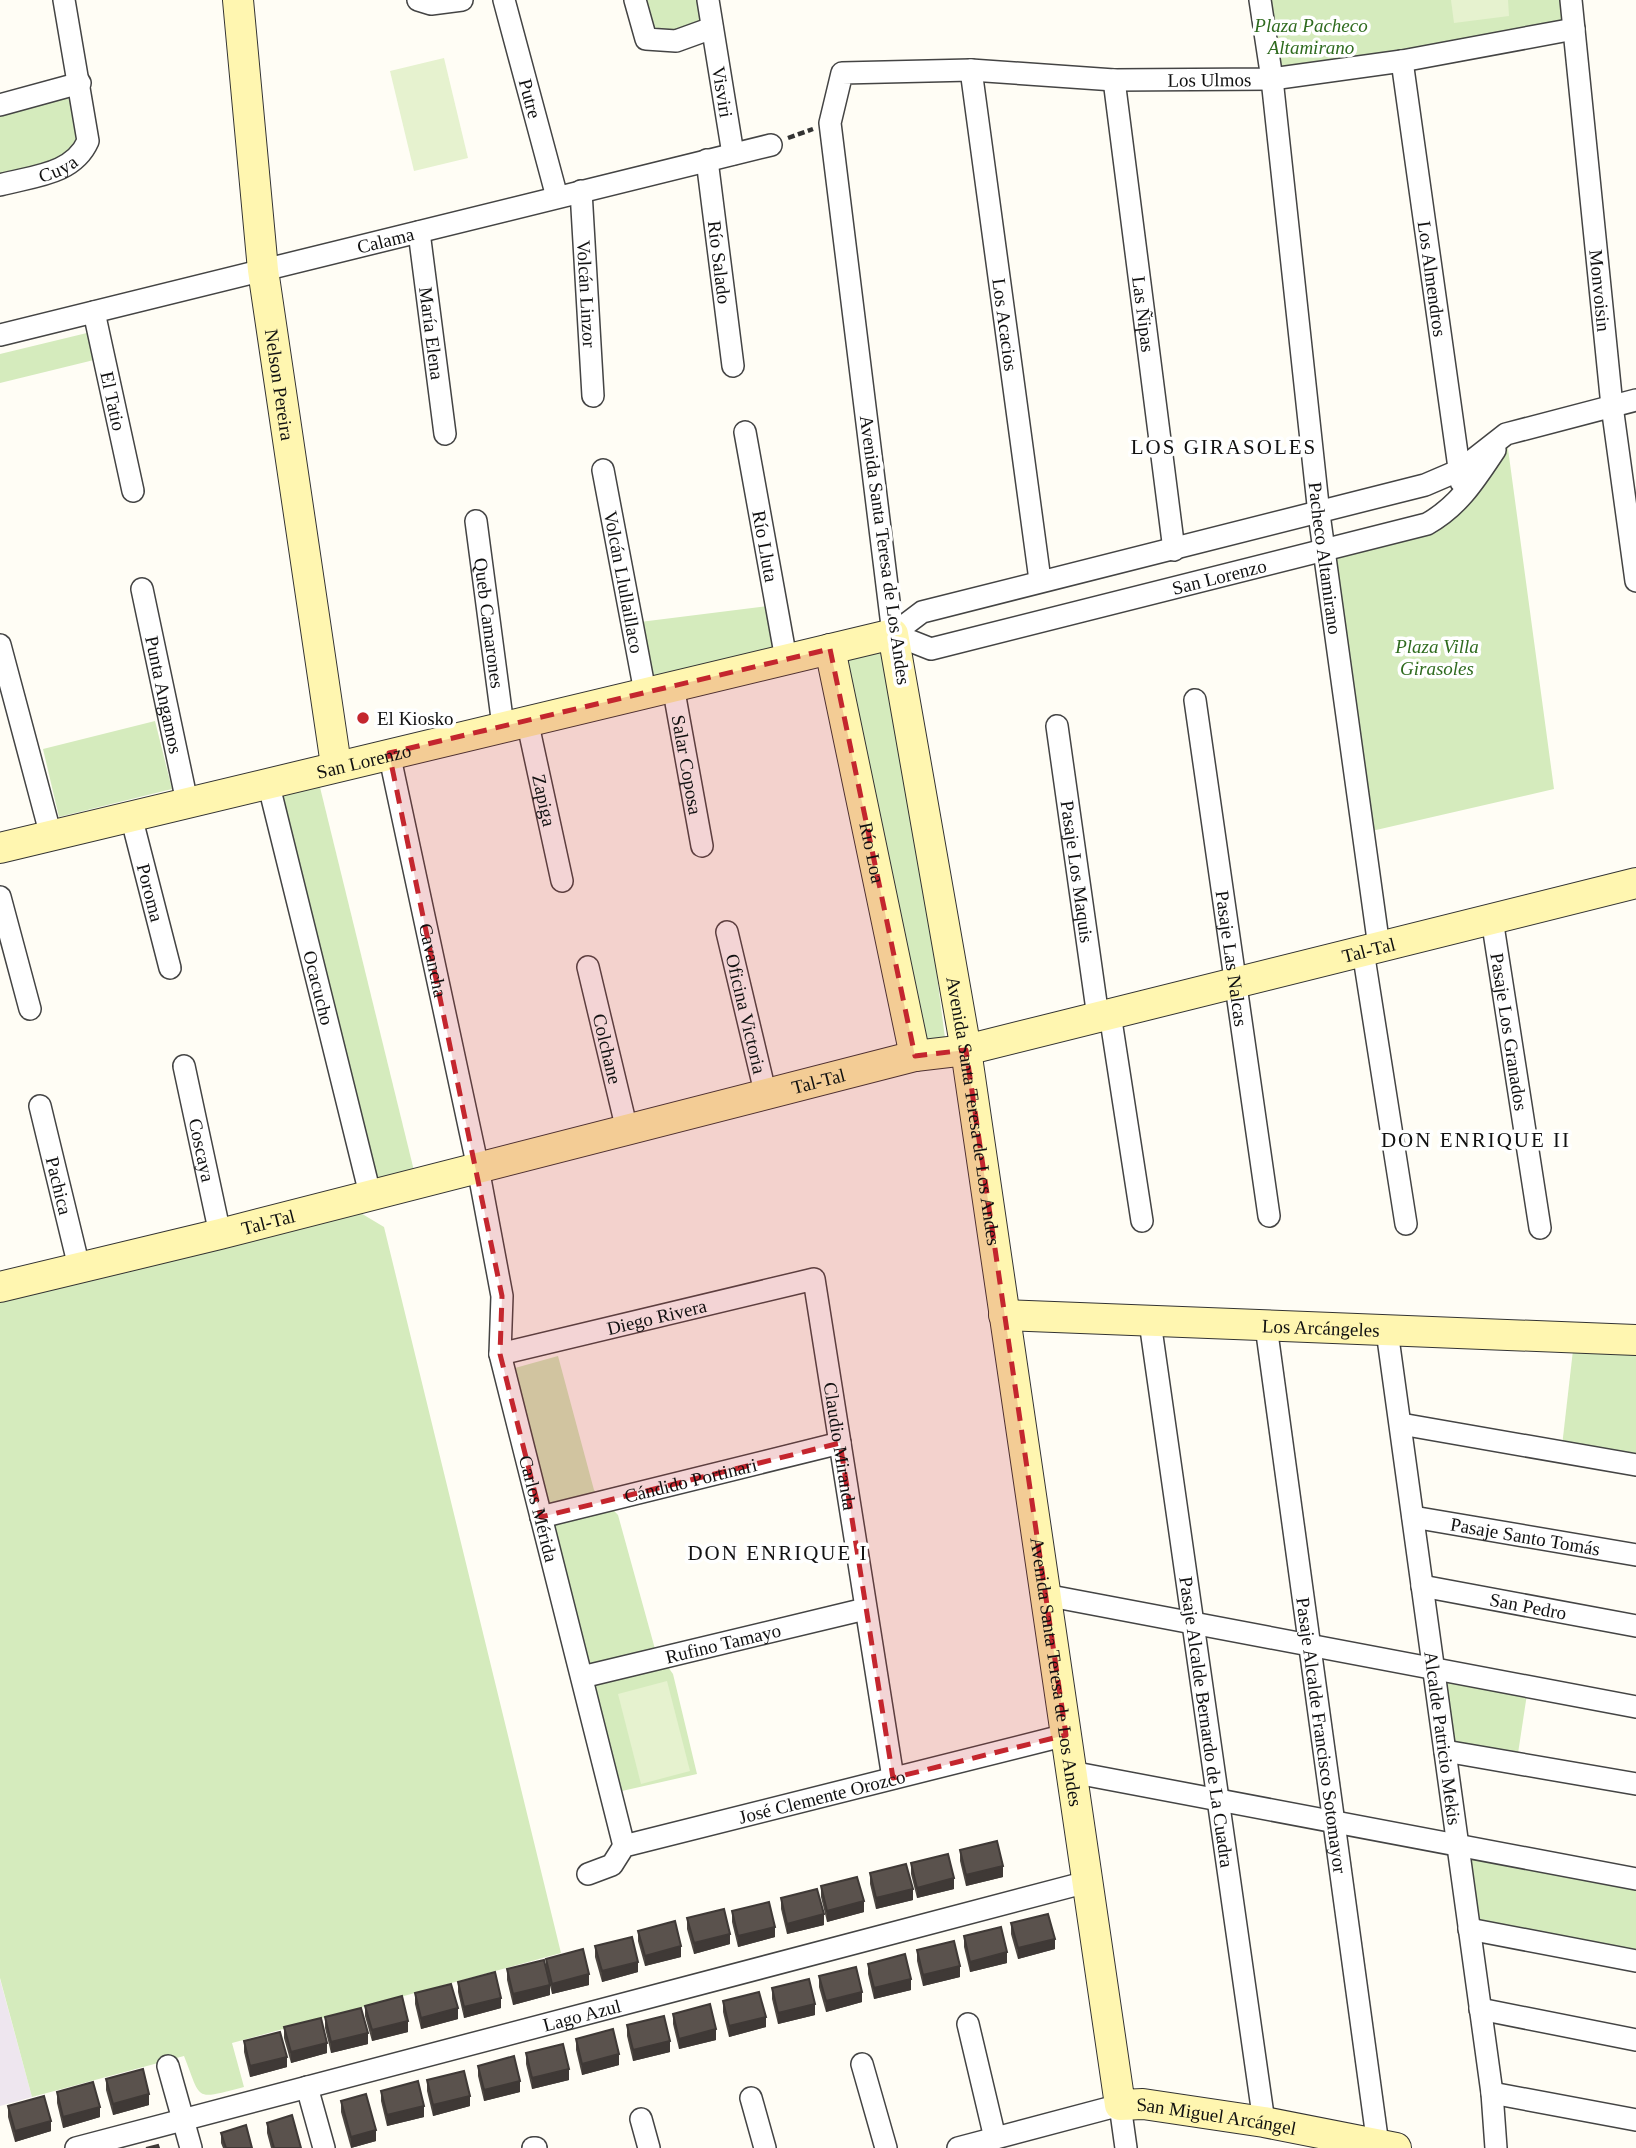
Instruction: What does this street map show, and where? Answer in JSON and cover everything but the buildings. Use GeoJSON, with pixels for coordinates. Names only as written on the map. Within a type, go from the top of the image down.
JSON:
{"type":"FeatureCollection","features":[{"type":"Feature","properties":{"kind":"street","name":"Cuya"},"geometry":{"type":"LineString","coordinates":[[0,185],[64,168],[84,150],[88,134],[64,0]]}},
{"type":"Feature","properties":{"kind":"street","name":"Nelson Pereira"},"geometry":{"type":"LineString","coordinates":[[238,0],[263,270],[336,765]]}},
{"type":"Feature","properties":{"kind":"street"},"geometry":{"type":"LineString","coordinates":[[418,0],[431,4],[461,0]]}},
{"type":"Feature","properties":{"kind":"street","name":"Putre"},"geometry":{"type":"LineString","coordinates":[[504,0],[558,197]]}},
{"type":"Feature","properties":{"kind":"street"},"geometry":{"type":"LineString","coordinates":[[635,0],[646,39],[676,41],[712,28]]}},
{"type":"Feature","properties":{"kind":"street","name":"Visviri"},"geometry":{"type":"LineString","coordinates":[[708,0],[733,154]]}},
{"type":"Feature","properties":{"kind":"street","name":"Pacheco Altamirano"},"geometry":{"type":"LineString","coordinates":[[1260,0],[1272,79],[1319,514],[1406,1224]]}},
{"type":"Feature","properties":{"kind":"street","name":"Monvoisin"},"geometry":{"type":"LineString","coordinates":[[1571,0],[1612,406],[1636,581]]}},
{"type":"Feature","properties":{"kind":"street","name":"Los Ulmos"},"geometry":{"type":"LineString","coordinates":[[842,74],[971,70],[1114,80],[1272,79],[1402,61],[1574,29]]}},
{"type":"Feature","properties":{"kind":"street","name":"Los Almendros"},"geometry":{"type":"LineString","coordinates":[[1402,61],[1463,497]]}},
{"type":"Feature","properties":{"kind":"street","name":"Los Acacios"},"geometry":{"type":"LineString","coordinates":[[971,70],[1040,580]]}},
{"type":"Feature","properties":{"kind":"street","name":"Avenida Santa Teresa de Los Andes"},"geometry":{"type":"LineString","coordinates":[[842,74],[830,123],[893,634],[966,1050],[1126,2148]]}},
{"type":"Feature","properties":{"kind":"street","name":"Las Ñipas"},"geometry":{"type":"LineString","coordinates":[[1114,80],[1174,550]]}},
{"type":"Feature","properties":{"kind":"street"},"geometry":{"type":"LineString","coordinates":[[0,105],[80,83]]}},
{"type":"Feature","properties":{"kind":"street","name":"Calama"},"geometry":{"type":"LineString","coordinates":[[0,335],[771,145]]}},
{"type":"Feature","properties":{"kind":"street","name":"Río Salado"},"geometry":{"type":"LineString","coordinates":[[707,160],[733,366]]}},
{"type":"Feature","properties":{"kind":"street","name":"Volcán Linzor"},"geometry":{"type":"LineString","coordinates":[[581,191],[593,396]]}},
{"type":"Feature","properties":{"kind":"street","name":"María Elena"},"geometry":{"type":"LineString","coordinates":[[419,232],[445,434]]}},
{"type":"Feature","properties":{"kind":"street","name":"El Tatio"},"geometry":{"type":"LineString","coordinates":[[94,312],[133,491]]}},
{"type":"Feature","properties":{"kind":"street","name":"San Lorenzo"},"geometry":{"type":"LineString","coordinates":[[0,848],[336,765],[893,634],[922,612],[1040,580],[1319,514],[1425,485],[1460,470],[1506,434],[1636,400]]}},
{"type":"Feature","properties":{"kind":"street","name":"Río Lluta"},"geometry":{"type":"LineString","coordinates":[[745,432],[786,659]]}},
{"type":"Feature","properties":{"kind":"street","name":"San Lorenzo"},"geometry":{"type":"LineString","coordinates":[[893,634],[931,649],[1427,524],[1445,514],[1463,497],[1506,434]]}},
{"type":"Feature","properties":{"kind":"street","name":"Volcán Llullaillaco"},"geometry":{"type":"LineString","coordinates":[[603,470],[659,689]]}},
{"type":"Feature","properties":{"kind":"street","name":"Queb Camarones"},"geometry":{"type":"LineString","coordinates":[[476,522],[515,723]]}},
{"type":"Feature","properties":{"kind":"street","name":"Punta Angamos"},"geometry":{"type":"LineString","coordinates":[[142,589],[187,802]]}},
{"type":"Feature","properties":{"kind":"street"},"geometry":{"type":"LineString","coordinates":[[0,645],[51,836]]}},
{"type":"Feature","properties":{"kind":"street","name":"Río Loa"},"geometry":{"type":"LineString","coordinates":[[830,649],[915,1056]]}},
{"type":"Feature","properties":{"kind":"street","name":"Salar Coposa"},"geometry":{"type":"LineString","coordinates":[[659,689],[702,846]]}},
{"type":"Feature","properties":{"kind":"street","name":"Pasaje Las Nalcas"},"geometry":{"type":"LineString","coordinates":[[1195,699],[1269,1216]]}},
{"type":"Feature","properties":{"kind":"street","name":"Zapiga"},"geometry":{"type":"LineString","coordinates":[[515,723],[562,881]]}},
{"type":"Feature","properties":{"kind":"street","name":"Pasaje Los Maquis"},"geometry":{"type":"LineString","coordinates":[[1056,726],[1104,1015],[1142,1220]]}},
{"type":"Feature","properties":{"kind":"street","name":"Cavancha"},"geometry":{"type":"LineString","coordinates":[[389,753],[478,1168]]}},
{"type":"Feature","properties":{"kind":"street","name":"Ocacucho"},"geometry":{"type":"LineString","coordinates":[[268,782],[370,1194]]}},
{"type":"Feature","properties":{"kind":"street","name":"Poroma"},"geometry":{"type":"LineString","coordinates":[[131,816],[170,968]]}},
{"type":"Feature","properties":{"kind":"street","name":"Tal-Tal"},"geometry":{"type":"LineString","coordinates":[[0,1287],[220,1234],[915,1056],[966,1050],[1636,883]]}},
{"type":"Feature","properties":{"kind":"street"},"geometry":{"type":"LineString","coordinates":[[0,897],[30,1009]]}},
{"type":"Feature","properties":{"kind":"street","name":"Pasaje Los Granados"},"geometry":{"type":"LineString","coordinates":[[1492,919],[1540,1228]]}},
{"type":"Feature","properties":{"kind":"street","name":"Oficina Victoria"},"geometry":{"type":"LineString","coordinates":[[727,932],[766,1096]]}},
{"type":"Feature","properties":{"kind":"street","name":"Colchane"},"geometry":{"type":"LineString","coordinates":[[588,967],[627,1130]]}},
{"type":"Feature","properties":{"kind":"street","name":"Coscaya"},"geometry":{"type":"LineString","coordinates":[[184,1066],[220,1234]]}},
{"type":"Feature","properties":{"kind":"street","name":"Pachica"},"geometry":{"type":"LineString","coordinates":[[40,1105],[79,1267]]}},
{"type":"Feature","properties":{"kind":"street","name":"Carlos Mérida"},"geometry":{"type":"LineString","coordinates":[[478,1168],[502,1296],[500,1354],[625,1846]]}},
{"type":"Feature","properties":{"kind":"street","name":"Diego Rivera"},"geometry":{"type":"LineString","coordinates":[[500,1354],[814,1279]]}},
{"type":"Feature","properties":{"kind":"street","name":"Claudio Miranda"},"geometry":{"type":"LineString","coordinates":[[814,1279],[893,1778]]}},
{"type":"Feature","properties":{"kind":"street","name":"Los Arcángeles"},"geometry":{"type":"LineString","coordinates":[[1004,1315],[1636,1340]]}},
{"type":"Feature","properties":{"kind":"street","name":"Pasaje Alcalde Bernardo de La Cuadra"},"geometry":{"type":"LineString","coordinates":[[1150,1322],[1264,2122]]}},
{"type":"Feature","properties":{"kind":"street","name":"Pasaje Alcalde Francisco Sotomayor"},"geometry":{"type":"LineString","coordinates":[[1266,1326],[1333,1822],[1387,2146]]}},
{"type":"Feature","properties":{"kind":"street","name":"Alcalde Patricio Mekis"},"geometry":{"type":"LineString","coordinates":[[1387,1331],[1492,2093],[1496,2148]]}},
{"type":"Feature","properties":{"kind":"street"},"geometry":{"type":"LineString","coordinates":[[1401,1424],[1636,1465]]}},
{"type":"Feature","properties":{"kind":"street","name":"Cándido Portinari"},"geometry":{"type":"LineString","coordinates":[[541,1517],[840,1443]]}},
{"type":"Feature","properties":{"kind":"street","name":"Pasaje Santo Tomás"},"geometry":{"type":"LineString","coordinates":[[1413,1517],[1636,1555]]}},
{"type":"Feature","properties":{"kind":"street","name":"San Pedro"},"geometry":{"type":"LineString","coordinates":[[1422,1586],[1636,1626]]}},
{"type":"Feature","properties":{"kind":"street"},"geometry":{"type":"LineString","coordinates":[[1045,1595],[1636,1707]]}},
{"type":"Feature","properties":{"kind":"street","name":"Rufino Tamayo"},"geometry":{"type":"LineString","coordinates":[[582,1677],[865,1609]]}},
{"type":"Feature","properties":{"kind":"street","name":"José Clemente Orozco"},"geometry":{"type":"LineString","coordinates":[[588,1874],[612,1865],[625,1846],[1066,1735]]}},
{"type":"Feature","properties":{"kind":"street"},"geometry":{"type":"LineString","coordinates":[[1445,1751],[1636,1784]]}},
{"type":"Feature","properties":{"kind":"street"},"geometry":{"type":"LineString","coordinates":[[1071,1772],[1636,1880]]}},
{"type":"Feature","properties":{"kind":"street","name":"Lago Azul"},"geometry":{"type":"LineString","coordinates":[[76,2148],[1087,1882]]}},
{"type":"Feature","properties":{"kind":"street"},"geometry":{"type":"LineString","coordinates":[[1469,1929],[1636,1962]]}},
{"type":"Feature","properties":{"kind":"street"},"geometry":{"type":"LineString","coordinates":[[1480,2009],[1636,2040]]}},
{"type":"Feature","properties":{"kind":"street"},"geometry":{"type":"LineString","coordinates":[[968,2024],[995,2138]]}},
{"type":"Feature","properties":{"kind":"street"},"geometry":{"type":"LineString","coordinates":[[862,2064],[886,2148]]}},
{"type":"Feature","properties":{"kind":"street"},"geometry":{"type":"LineString","coordinates":[[168,2066],[191,2148]]}},
{"type":"Feature","properties":{"kind":"street"},"geometry":{"type":"LineString","coordinates":[[307,2087],[324,2148]]}},
{"type":"Feature","properties":{"kind":"street"},"geometry":{"type":"LineString","coordinates":[[1492,2093],[1636,2120]]}},
{"type":"Feature","properties":{"kind":"street"},"geometry":{"type":"LineString","coordinates":[[751,2098],[765,2148]]}},
{"type":"Feature","properties":{"kind":"street","name":"San Miguel Arcángel"},"geometry":{"type":"LineString","coordinates":[[958,2148],[1120,2105],[1143,2104],[1264,2122],[1387,2146]]}},
{"type":"Feature","properties":{"kind":"street"},"geometry":{"type":"LineString","coordinates":[[642,2119],[649,2148]]}},
{"type":"Feature","properties":{"kind":"path"},"geometry":{"type":"LineString","coordinates":[[771,145],[830,123]]}},
{"type":"Feature","properties":{"kind":"highlighted area"},"geometry":{"type":"Polygon","coordinates":[[[830,649],[915,1056],[966,1050],[1066,1735],[893,1778],[840,1443],[541,1517],[500,1354],[502,1296],[389,753],[830,649]]]}},
{"type":"Feature","properties":{"kind":"shaded area"},"geometry":{"type":"Polygon","coordinates":[[[0,1979],[32,2097],[0,2106],[0,1979]]]}},
{"type":"Feature","properties":{"kind":"green space"},"geometry":{"type":"Polygon","coordinates":[[[633,0],[705,0],[701,22],[676,41],[652,33],[633,0]]]}},
{"type":"Feature","properties":{"kind":"green space","name":"Plaza Pacheco Altamirano"},"geometry":{"type":"Polygon","coordinates":[[[1260,0],[1571,0],[1574,29],[1272,79],[1260,0]]]}},
{"type":"Feature","properties":{"kind":"green space"},"geometry":{"type":"Polygon","coordinates":[[[1451,0],[1508,0],[1509,16],[1454,23],[1451,0]]]}},
{"type":"Feature","properties":{"kind":"green space"},"geometry":{"type":"Polygon","coordinates":[[[444,58],[468,158],[414,171],[390,71],[444,58]]]}},
{"type":"Feature","properties":{"kind":"green space"},"geometry":{"type":"Polygon","coordinates":[[[62,92],[73,104],[81,141],[65,160],[0,178],[0,111],[62,92]]]}},
{"type":"Feature","properties":{"kind":"green space"},"geometry":{"type":"Polygon","coordinates":[[[91,332],[98,359],[0,383],[0,354],[91,332]]]}},
{"type":"Feature","properties":{"kind":"green space","name":"Plaza Villa Girasoles"},"geometry":{"type":"Polygon","coordinates":[[[1506,434],[1554,789],[1363,833],[1324,550],[1427,524],[1506,434]]]}},
{"type":"Feature","properties":{"kind":"green space"},"geometry":{"type":"Polygon","coordinates":[[[777,605],[786,659],[645,692],[632,623],[777,605]]]}},
{"type":"Feature","properties":{"kind":"green space"},"geometry":{"type":"Polygon","coordinates":[[[893,634],[945,1038],[921,1042],[830,649],[893,634]]]}},
{"type":"Feature","properties":{"kind":"green space"},"geometry":{"type":"Polygon","coordinates":[[[155,721],[172,789],[59,817],[43,749],[155,721]]]}},
{"type":"Feature","properties":{"kind":"green space"},"geometry":{"type":"Polygon","coordinates":[[[316,771],[417,1183],[370,1194],[268,782],[316,771]]]}},
{"type":"Feature","properties":{"kind":"green space"},"geometry":{"type":"Polygon","coordinates":[[[359,1212],[384,1227],[561,1953],[232,2043],[244,2087],[216,2094],[202,2093],[197,2089],[184,2056],[32,2097],[0,1978],[0,1302],[359,1212]]]}},
{"type":"Feature","properties":{"kind":"green space"},"geometry":{"type":"Polygon","coordinates":[[[1573,1350],[1636,1353],[1636,1459],[1562,1446],[1573,1350]]]}},
{"type":"Feature","properties":{"kind":"green space"},"geometry":{"type":"Polygon","coordinates":[[[558,1356],[594,1490],[618,1515],[655,1649],[673,1674],[697,1774],[622,1791],[515,1368],[558,1356]]]}},
{"type":"Feature","properties":{"kind":"green space"},"geometry":{"type":"Polygon","coordinates":[[[1442,1678],[1527,1694],[1517,1760],[1453,1748],[1442,1678]]]}},
{"type":"Feature","properties":{"kind":"green space"},"geometry":{"type":"Polygon","coordinates":[[[667,1681],[690,1771],[641,1784],[618,1694],[667,1681]]]}},
{"type":"Feature","properties":{"kind":"green space"},"geometry":{"type":"Polygon","coordinates":[[[1456,1845],[1636,1879],[1636,1961],[1469,1929],[1456,1845]]]}},
{"type":"Feature","properties":{"kind":"place","name":"El Kiosko"},"geometry":{"type":"Point","coordinates":[363,718]}},
{"type":"Feature","properties":{"kind":"district","name":"LOS GIRASOLES"},"geometry":{"type":"Point","coordinates":[1224,447]}},
{"type":"Feature","properties":{"kind":"district","name":"DON ENRIQUE II"},"geometry":{"type":"Point","coordinates":[1476,1140]}},
{"type":"Feature","properties":{"kind":"district","name":"DON ENRIQUE I"},"geometry":{"type":"Point","coordinates":[778,1553]}}]}
